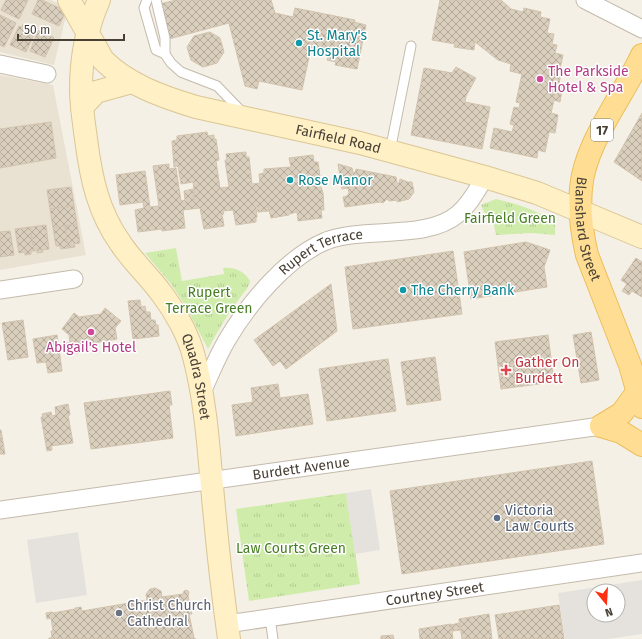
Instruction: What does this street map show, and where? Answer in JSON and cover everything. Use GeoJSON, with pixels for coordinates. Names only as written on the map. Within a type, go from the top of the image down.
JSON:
{"type":"FeatureCollection","features":[{"type":"Feature","properties":{"kind":"main road","name":"Fairfield Road"},"geometry":{"type":"LineString","coordinates":[[69,0],[103,60],[120,75],[170,100],[355,142],[537,193],[581,210],[642,237]]}},
{"type":"Feature","properties":{"kind":"main road","name":"Quadra Street"},"geometry":{"type":"LineString","coordinates":[[99,0],[88,34],[82,65],[82,107],[90,170],[99,203],[112,230],[122,245],[162,294],[181,324],[194,355],[207,424],[211,481],[228,632]]}},
{"type":"Feature","properties":{"kind":"main road","name":"Blanshard Street"},"geometry":{"type":"LineString","coordinates":[[641,396],[587,255],[583,238],[581,187],[593,145],[642,55]]}},
{"type":"Feature","properties":{"kind":"main road"},"geometry":{"type":"LineString","coordinates":[[82,107],[96,92],[132,82]]}},
{"type":"Feature","properties":{"kind":"main road"},"geometry":{"type":"LineString","coordinates":[[602,426],[622,413],[641,396]]}},
{"type":"Feature","properties":{"kind":"main road"},"geometry":{"type":"LineString","coordinates":[[602,426],[621,432],[642,445]]}},
{"type":"Feature","properties":{"kind":"street"},"geometry":{"type":"LineString","coordinates":[[585,0],[642,28]]}},
{"type":"Feature","properties":{"kind":"street"},"geometry":{"type":"LineString","coordinates":[[0,64],[48,74]]}},
{"type":"Feature","properties":{"kind":"street","name":"Rupert Terrace"},"geometry":{"type":"LineString","coordinates":[[202,392],[227,341],[246,313],[276,277],[301,255],[326,242],[342,237],[423,228],[445,222],[458,214],[471,200],[485,178]]}},
{"type":"Feature","properties":{"kind":"street"},"geometry":{"type":"LineString","coordinates":[[0,290],[74,279]]}},
{"type":"Feature","properties":{"kind":"street","name":"Burdett Avenue"},"geometry":{"type":"LineString","coordinates":[[0,510],[602,426]]}},
{"type":"Feature","properties":{"kind":"street","name":"Courtney Street"},"geometry":{"type":"LineString","coordinates":[[228,632],[270,618],[642,563]]}},
{"type":"Feature","properties":{"kind":"lane"},"geometry":{"type":"LineString","coordinates":[[147,0],[144,8],[156,50],[166,54]]}},
{"type":"Feature","properties":{"kind":"lane"},"geometry":{"type":"LineString","coordinates":[[156,0],[165,38],[166,54],[171,63],[181,72],[217,86],[248,118]]}},
{"type":"Feature","properties":{"kind":"lane"},"geometry":{"type":"LineString","coordinates":[[390,151],[411,46]]}},
{"type":"Feature","properties":{"kind":"lane"},"geometry":{"type":"LineString","coordinates":[[270,618],[273,639]]}},
{"type":"Feature","properties":{"kind":"shaded area"},"geometry":{"type":"Polygon","coordinates":[[[0,0],[51,0],[68,8],[54,65],[0,52],[0,0]]]}},
{"type":"Feature","properties":{"kind":"shaded area"},"geometry":{"type":"Polygon","coordinates":[[[0,75],[53,85],[86,255],[0,270],[0,75]]]}},
{"type":"Feature","properties":{"kind":"shaded area"},"geometry":{"type":"Polygon","coordinates":[[[371,489],[380,550],[355,554],[346,493],[371,489]]]}},
{"type":"Feature","properties":{"kind":"shaded area"},"geometry":{"type":"Polygon","coordinates":[[[78,532],[87,595],[36,603],[27,540],[78,532]]]}},
{"type":"Feature","properties":{"kind":"shaded area"},"geometry":{"type":"Polygon","coordinates":[[[642,580],[642,634],[608,639],[565,639],[558,593],[586,589],[586,623],[626,623],[626,583],[623,583],[642,580]]]}},
{"type":"Feature","properties":{"kind":"green space","name":"Fairfield Green"},"geometry":{"type":"Polygon","coordinates":[[[496,199],[520,205],[549,219],[555,224],[555,235],[532,233],[496,235],[493,221],[484,212],[481,205],[496,199]]]}},
{"type":"Feature","properties":{"kind":"green space","name":"Rupert Terrace Green"},"geometry":{"type":"Polygon","coordinates":[[[176,248],[182,281],[224,274],[223,268],[227,268],[242,272],[250,281],[247,289],[237,301],[208,349],[185,305],[171,284],[145,253],[176,248]]]}},
{"type":"Feature","properties":{"kind":"green space","name":"Law Courts Green"},"geometry":{"type":"Polygon","coordinates":[[[346,493],[360,584],[249,601],[236,509],[346,493]]]}},
{"type":"Feature","properties":{"kind":"building"},"geometry":{"type":"Polygon","coordinates":[[[6,0],[28,0],[19,19],[1,10],[6,0]]]}},
{"type":"Feature","properties":{"kind":"building"},"geometry":{"type":"Polygon","coordinates":[[[38,0],[42,0],[66,11],[59,26],[32,14],[38,0]]]}},
{"type":"Feature","properties":{"kind":"building","name":"St. Mary's Hospital"},"geometry":{"type":"Polygon","coordinates":[[[176,0],[271,0],[275,13],[293,17],[295,8],[355,20],[354,22],[366,25],[357,69],[335,65],[336,62],[327,60],[329,55],[321,53],[322,50],[311,48],[302,90],[259,81],[257,89],[245,86],[229,23],[169,39],[160,4],[176,0]]]}},
{"type":"Feature","properties":{"kind":"building","name":"The Parkside Hotel & Spa"},"geometry":{"type":"Polygon","coordinates":[[[440,0],[501,0],[511,9],[523,12],[524,8],[541,12],[540,17],[550,19],[547,33],[554,34],[552,44],[557,45],[555,53],[563,55],[559,73],[561,73],[559,84],[563,84],[560,102],[554,100],[551,113],[558,115],[555,133],[549,132],[545,152],[538,150],[537,158],[490,148],[494,128],[512,132],[514,125],[510,124],[514,107],[519,108],[520,103],[516,102],[522,74],[510,71],[511,64],[498,60],[475,42],[474,50],[454,47],[455,44],[432,40],[440,0]]]}},
{"type":"Feature","properties":{"kind":"building"},"geometry":{"type":"Polygon","coordinates":[[[0,15],[16,23],[4,47],[0,45],[0,15]]]}},
{"type":"Feature","properties":{"kind":"building"},"geometry":{"type":"Polygon","coordinates":[[[23,24],[36,30],[26,52],[10,45],[19,26],[22,27],[23,24]]]}},
{"type":"Feature","properties":{"kind":"building"},"geometry":{"type":"Polygon","coordinates":[[[42,30],[54,38],[45,57],[30,51],[38,31],[42,30]]]}},
{"type":"Feature","properties":{"kind":"building"},"geometry":{"type":"Polygon","coordinates":[[[210,32],[220,38],[224,52],[217,63],[203,67],[191,60],[187,47],[194,36],[210,32]]]}},
{"type":"Feature","properties":{"kind":"building"},"geometry":{"type":"Polygon","coordinates":[[[456,67],[476,78],[466,96],[465,102],[490,107],[482,149],[411,135],[424,68],[452,73],[456,67]]]}},
{"type":"Feature","properties":{"kind":"building"},"geometry":{"type":"Polygon","coordinates":[[[642,113],[642,181],[614,162],[642,113]]]}},
{"type":"Feature","properties":{"kind":"building"},"geometry":{"type":"Polygon","coordinates":[[[51,122],[56,158],[0,168],[0,129],[51,122]]]}},
{"type":"Feature","properties":{"kind":"building","name":"Rose Manor"},"geometry":{"type":"Polygon","coordinates":[[[207,132],[208,136],[214,135],[214,139],[216,139],[219,160],[216,161],[220,188],[229,187],[225,160],[227,160],[226,154],[246,152],[246,157],[249,157],[252,184],[260,183],[259,174],[264,173],[264,169],[291,167],[289,158],[313,155],[314,162],[318,162],[321,185],[317,187],[321,187],[323,193],[324,210],[321,210],[322,218],[298,221],[297,212],[271,218],[268,206],[269,211],[258,212],[256,207],[256,222],[236,225],[233,210],[223,211],[224,226],[204,229],[200,208],[183,210],[185,228],[138,232],[135,210],[144,208],[143,202],[120,205],[116,175],[145,171],[150,207],[159,206],[153,166],[169,164],[169,169],[176,168],[181,201],[185,200],[184,191],[193,189],[195,199],[193,182],[181,184],[178,166],[174,167],[172,141],[177,140],[177,136],[207,132]]]}},
{"type":"Feature","properties":{"kind":"building"},"geometry":{"type":"Polygon","coordinates":[[[338,164],[352,168],[353,172],[355,173],[356,169],[396,177],[397,183],[399,183],[400,179],[412,182],[414,192],[409,199],[397,202],[398,200],[389,201],[387,199],[383,203],[380,202],[345,207],[343,197],[347,196],[349,193],[348,188],[342,189],[338,164]]]}},
{"type":"Feature","properties":{"kind":"building"},"geometry":{"type":"Polygon","coordinates":[[[71,187],[74,206],[50,209],[47,190],[71,187]]]}},
{"type":"Feature","properties":{"kind":"building"},"geometry":{"type":"Polygon","coordinates":[[[74,206],[77,224],[53,228],[50,209],[74,206]]]}},
{"type":"Feature","properties":{"kind":"building"},"geometry":{"type":"Polygon","coordinates":[[[77,224],[80,243],[74,244],[75,247],[68,248],[65,226],[77,224]]]}},
{"type":"Feature","properties":{"kind":"building"},"geometry":{"type":"Polygon","coordinates":[[[46,225],[49,249],[42,250],[43,252],[37,253],[37,250],[34,251],[30,227],[46,225]]]}},
{"type":"Feature","properties":{"kind":"building"},"geometry":{"type":"Polygon","coordinates":[[[65,226],[68,248],[61,249],[60,246],[56,246],[53,228],[65,226]]]}},
{"type":"Feature","properties":{"kind":"building"},"geometry":{"type":"Polygon","coordinates":[[[30,227],[34,251],[31,251],[31,254],[25,255],[25,252],[19,253],[15,229],[30,227]]]}},
{"type":"Feature","properties":{"kind":"building"},"geometry":{"type":"Polygon","coordinates":[[[10,231],[14,255],[0,257],[0,232],[10,231]]]}},
{"type":"Feature","properties":{"kind":"building"},"geometry":{"type":"Polygon","coordinates":[[[526,242],[550,250],[544,267],[547,287],[471,299],[464,252],[526,242]]]}},
{"type":"Feature","properties":{"kind":"building","name":"The Cherry Bank"},"geometry":{"type":"Polygon","coordinates":[[[453,251],[462,314],[353,329],[345,267],[453,251]]]}},
{"type":"Feature","properties":{"kind":"building"},"geometry":{"type":"Polygon","coordinates":[[[636,258],[642,262],[642,297],[632,291],[629,295],[622,291],[627,284],[621,280],[636,258]]]}},
{"type":"Feature","properties":{"kind":"building"},"geometry":{"type":"Polygon","coordinates":[[[331,284],[337,331],[286,369],[280,361],[273,366],[254,340],[331,284]]]}},
{"type":"Feature","properties":{"kind":"building"},"geometry":{"type":"Polygon","coordinates":[[[140,300],[141,307],[145,306],[146,312],[150,312],[151,320],[155,320],[156,325],[158,325],[159,336],[133,339],[128,301],[140,300]]]}},
{"type":"Feature","properties":{"kind":"building","name":"Abigail's Hotel"},"geometry":{"type":"Polygon","coordinates":[[[105,308],[121,321],[115,328],[117,339],[81,344],[82,351],[79,353],[68,353],[66,343],[70,343],[69,335],[62,329],[74,313],[79,317],[101,314],[105,308]]]}},
{"type":"Feature","properties":{"kind":"building"},"geometry":{"type":"Polygon","coordinates":[[[23,320],[28,357],[8,360],[2,323],[23,320]]]}},
{"type":"Feature","properties":{"kind":"building"},"geometry":{"type":"Polygon","coordinates":[[[591,332],[599,380],[581,383],[573,335],[591,332]]]}},
{"type":"Feature","properties":{"kind":"building"},"geometry":{"type":"Polygon","coordinates":[[[57,335],[62,371],[48,373],[46,362],[37,363],[33,339],[57,335]]]}},
{"type":"Feature","properties":{"kind":"building"},"geometry":{"type":"Polygon","coordinates":[[[548,335],[551,358],[498,365],[495,342],[548,335]]]}},
{"type":"Feature","properties":{"kind":"building"},"geometry":{"type":"Polygon","coordinates":[[[435,357],[441,400],[407,405],[401,362],[435,357]]]}},
{"type":"Feature","properties":{"kind":"building"},"geometry":{"type":"Polygon","coordinates":[[[551,358],[554,382],[501,389],[498,365],[551,358]]]}},
{"type":"Feature","properties":{"kind":"building"},"geometry":{"type":"Polygon","coordinates":[[[388,359],[396,411],[327,421],[319,369],[388,359]]]}},
{"type":"Feature","properties":{"kind":"building"},"geometry":{"type":"Polygon","coordinates":[[[278,384],[280,398],[308,394],[313,424],[236,436],[232,405],[253,402],[251,388],[278,384]]]}},
{"type":"Feature","properties":{"kind":"building"},"geometry":{"type":"Polygon","coordinates":[[[170,391],[172,405],[169,405],[173,438],[91,449],[84,403],[170,391]]]}},
{"type":"Feature","properties":{"kind":"building"},"geometry":{"type":"Polygon","coordinates":[[[68,404],[70,415],[68,415],[73,443],[51,446],[52,450],[47,451],[41,417],[43,417],[42,414],[51,412],[52,416],[56,415],[55,407],[68,404]]]}},
{"type":"Feature","properties":{"kind":"building"},"geometry":{"type":"Polygon","coordinates":[[[1,430],[5,454],[0,454],[1,430]]]}},
{"type":"Feature","properties":{"kind":"building","name":"Victoria Law Courts"},"geometry":{"type":"Polygon","coordinates":[[[592,461],[604,544],[402,574],[390,491],[592,461]]]}},
{"type":"Feature","properties":{"kind":"building","name":"Christ Church Cathedral"},"geometry":{"type":"Polygon","coordinates":[[[155,588],[161,591],[162,597],[183,594],[184,591],[187,590],[189,592],[188,596],[192,614],[189,614],[194,638],[196,639],[48,639],[52,637],[51,631],[53,631],[51,618],[47,619],[46,613],[81,607],[82,611],[147,600],[146,594],[150,589],[155,588]]]}},
{"type":"Feature","properties":{"kind":"building"},"geometry":{"type":"Polygon","coordinates":[[[559,605],[564,639],[499,639],[495,615],[559,605]]]}},
{"type":"Feature","properties":{"kind":"building"},"geometry":{"type":"Polygon","coordinates":[[[489,614],[492,639],[462,639],[459,619],[489,614]]]}},
{"type":"Feature","properties":{"kind":"building"},"geometry":{"type":"Polygon","coordinates":[[[459,623],[460,630],[452,631],[451,625],[459,623]]]}},
{"type":"Feature","properties":{"kind":"building"},"geometry":{"type":"Polygon","coordinates":[[[451,624],[453,639],[420,639],[419,629],[451,624]]]}},
{"type":"Feature","properties":{"kind":"building"},"geometry":{"type":"Polygon","coordinates":[[[393,635],[394,639],[381,639],[381,636],[393,635]]]}},
{"type":"Feature","properties":{"kind":"place","name":"St. Mary's Hospital"},"geometry":{"type":"Point","coordinates":[299,43]}},
{"type":"Feature","properties":{"kind":"place","name":"The Parkside Hotel & Spa"},"geometry":{"type":"Point","coordinates":[540,79]}},
{"type":"Feature","properties":{"kind":"place","name":"Rose Manor"},"geometry":{"type":"Point","coordinates":[290,180]}},
{"type":"Feature","properties":{"kind":"place","name":"The Cherry Bank"},"geometry":{"type":"Point","coordinates":[403,290]}},
{"type":"Feature","properties":{"kind":"place","name":"Abigail's Hotel"},"geometry":{"type":"Point","coordinates":[91,332]}},
{"type":"Feature","properties":{"kind":"place","name":"Gather On Burdett"},"geometry":{"type":"Point","coordinates":[506,370]}},
{"type":"Feature","properties":{"kind":"place","name":"Victoria Law Courts"},"geometry":{"type":"Point","coordinates":[497,518]}},
{"type":"Feature","properties":{"kind":"place","name":"Christ Church Cathedral"},"geometry":{"type":"Point","coordinates":[119,613]}}]}
